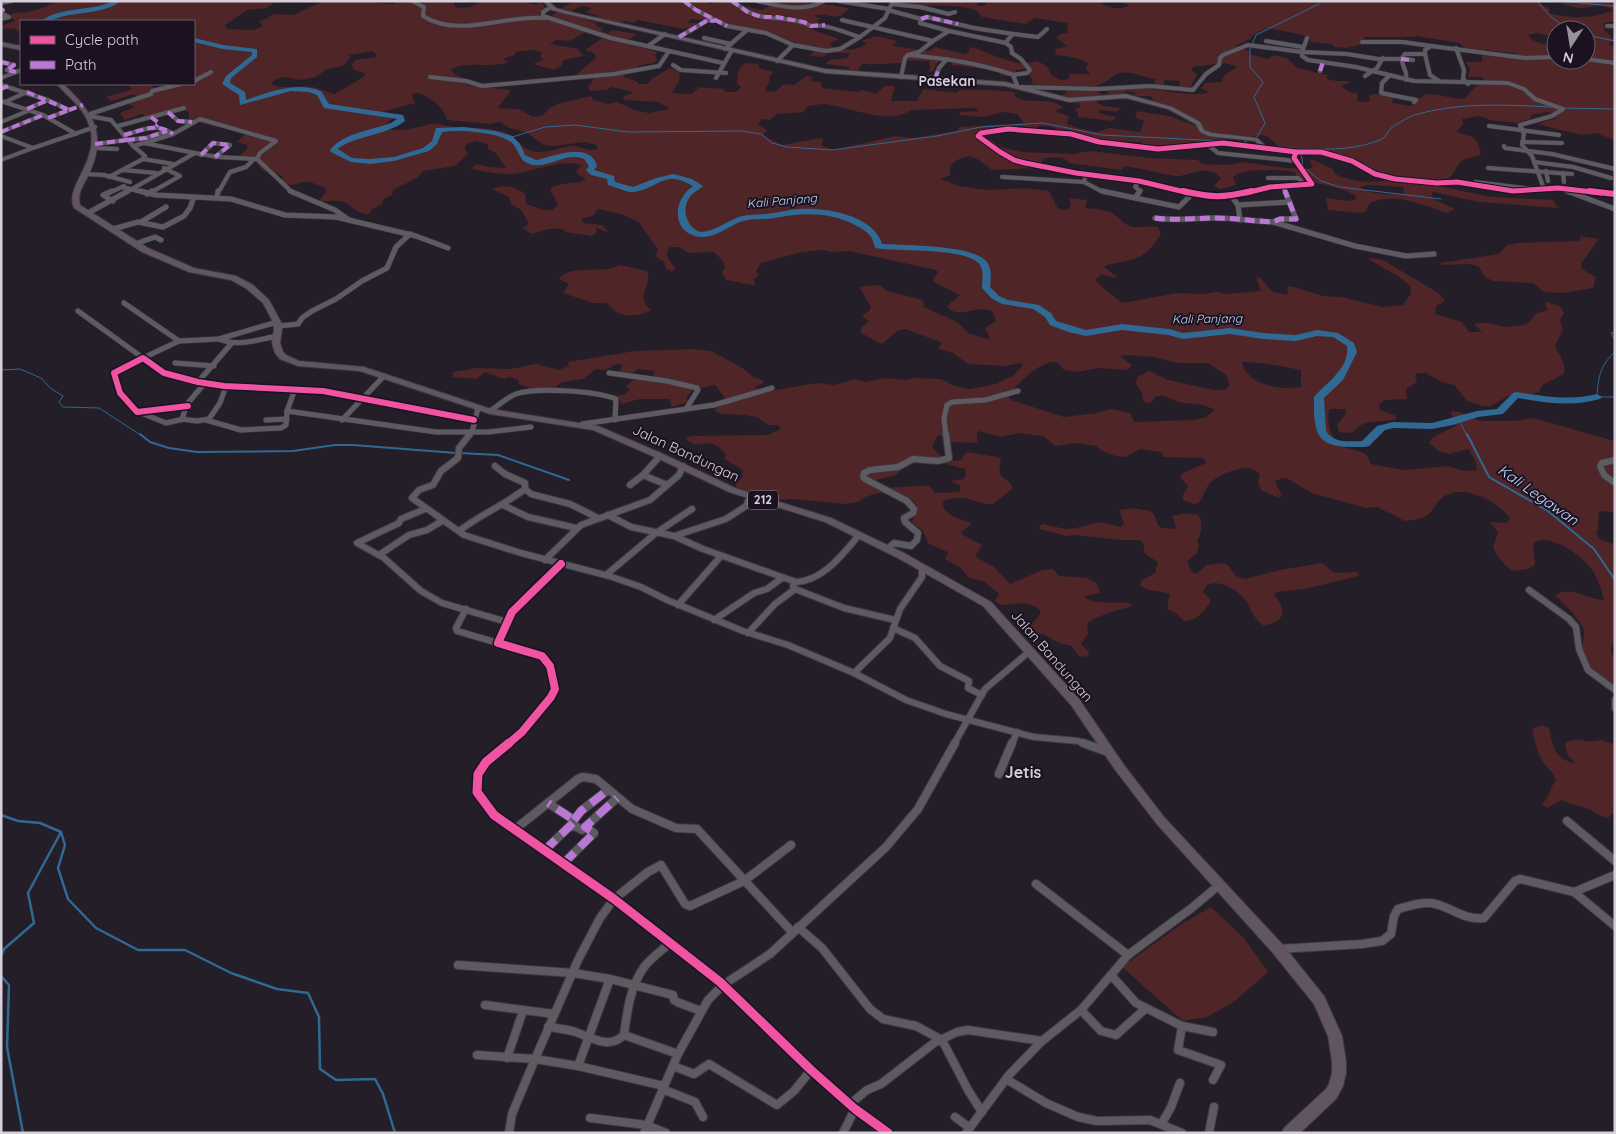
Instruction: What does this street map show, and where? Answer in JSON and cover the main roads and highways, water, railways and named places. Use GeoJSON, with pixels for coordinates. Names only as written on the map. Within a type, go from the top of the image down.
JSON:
{"type":"FeatureCollection","features":[{"type":"Feature","properties":{"kind":"main road"},"geometry":{"type":"LineString","coordinates":[[1,44],[20,48]]}},
{"type":"Feature","properties":{"kind":"main road","name":"Jalan Bandungan"},"geometry":{"type":"LineString","coordinates":[[61,85],[82,106],[95,128],[93,158],[76,192],[75,201],[78,208],[134,244],[192,270],[240,281],[250,287],[266,302],[278,328],[276,343],[279,353],[289,361],[307,365],[349,367],[384,376],[478,408],[582,424],[604,431],[732,490],[808,512],[859,535],[987,604],[1075,702],[1160,820],[1278,949],[1319,1000],[1335,1036],[1339,1061],[1336,1086],[1331,1094],[1289,1133]]}},
{"type":"Feature","properties":{"kind":"waterway","name":"Kali Panjang"},"geometry":{"type":"LineString","coordinates":[[46,20],[100,8],[118,1]]}},
{"type":"Feature","properties":{"kind":"waterway"},"geometry":{"type":"LineString","coordinates":[[1537,1],[1555,20]]}},
{"type":"Feature","properties":{"kind":"waterway"},"geometry":{"type":"LineString","coordinates":[[1557,1],[1615,6]]}},
{"type":"Feature","properties":{"kind":"waterway"},"geometry":{"type":"LineString","coordinates":[[1242,143],[1257,137],[1265,123],[1254,97],[1263,82],[1250,67],[1250,49],[1256,35],[1319,4]]}},
{"type":"Feature","properties":{"kind":"waterway"},"geometry":{"type":"LineString","coordinates":[[1596,37],[1615,41]]}},
{"type":"Feature","properties":{"kind":"waterway","name":"Kali Panjang"},"geometry":{"type":"LineString","coordinates":[[195,40],[223,47],[255,50],[255,56],[228,77],[226,84],[242,94],[243,103],[281,91],[301,89],[318,93],[327,106],[400,117],[401,121],[394,125],[337,145],[334,150],[351,160],[382,161],[406,157],[433,144],[439,130],[464,129],[485,132],[503,136],[514,141],[522,156],[535,163],[573,154],[587,157],[592,162],[593,166],[590,170],[594,173],[611,178],[611,183],[633,190],[666,178],[673,177],[689,181],[699,186],[688,194],[684,200],[681,212],[682,218],[688,228],[699,234],[717,231],[748,217],[771,216],[787,212],[817,211],[835,214],[860,224],[872,233],[878,246],[957,251],[982,261],[987,270],[986,288],[996,298],[1013,304],[1036,307],[1048,315],[1053,323],[1071,330],[1086,333],[1122,327],[1169,332],[1183,336],[1230,331],[1296,338],[1317,333],[1335,335],[1351,345],[1352,352],[1340,378],[1319,397],[1319,423],[1325,437],[1339,444],[1365,444],[1381,428],[1393,425],[1432,426],[1477,414],[1500,412],[1516,395],[1567,401],[1587,400],[1597,397]]}},
{"type":"Feature","properties":{"kind":"waterway"},"geometry":{"type":"LineString","coordinates":[[1264,146],[1324,149],[1355,147],[1382,139],[1391,128],[1404,120],[1435,110],[1485,105],[1552,107]]}},
{"type":"Feature","properties":{"kind":"waterway"},"geometry":{"type":"LineString","coordinates":[[1562,108],[1615,109]]}},
{"type":"Feature","properties":{"kind":"waterway"},"geometry":{"type":"LineString","coordinates":[[509,138],[545,127],[575,125],[628,132],[742,131],[761,134],[772,143],[787,147],[832,150],[937,136],[981,127],[1043,123],[1102,135],[1222,141]]}},
{"type":"Feature","properties":{"kind":"waterway"},"geometry":{"type":"LineString","coordinates":[[1301,152],[1303,167],[1321,181],[1340,187],[1441,199]]}},
{"type":"Feature","properties":{"kind":"waterway","name":"Kali Panjang"},"geometry":{"type":"LineString","coordinates":[[1615,332],[1611,333],[1615,341]]}},
{"type":"Feature","properties":{"kind":"waterway","name":"Kali Panjang"},"geometry":{"type":"LineString","coordinates":[[1615,352],[1603,367],[1598,384],[1597,397],[1615,397]]}},
{"type":"Feature","properties":{"kind":"waterway"},"geometry":{"type":"LineString","coordinates":[[1,370],[20,369],[41,378],[50,388],[63,396],[59,402],[63,407],[99,408],[142,436]]}},
{"type":"Feature","properties":{"kind":"waterway","name":"Kali Legawan"},"geometry":{"type":"LineString","coordinates":[[1459,420],[1467,436]]}},
{"type":"Feature","properties":{"kind":"waterway"},"geometry":{"type":"LineString","coordinates":[[140,434],[150,442],[169,448],[197,452],[293,451],[335,445],[353,445],[456,453]]}},
{"type":"Feature","properties":{"kind":"waterway","name":"Kali Legawan"},"geometry":{"type":"LineString","coordinates":[[1467,434],[1489,477],[1548,511],[1594,549],[1615,580]]}},
{"type":"Feature","properties":{"kind":"waterway"},"geometry":{"type":"LineString","coordinates":[[460,453],[498,455],[569,480]]}},
{"type":"Feature","properties":{"kind":"waterway"},"geometry":{"type":"LineString","coordinates":[[1,815],[18,821],[40,823],[61,832]]}},
{"type":"Feature","properties":{"kind":"waterway"},"geometry":{"type":"LineString","coordinates":[[1,956],[4,949],[34,923],[28,893],[61,832]]}},
{"type":"Feature","properties":{"kind":"waterway"},"geometry":{"type":"LineString","coordinates":[[61,832],[65,845],[58,868],[68,899],[96,928],[138,950],[185,950],[231,973],[277,989],[308,993],[319,1017],[320,1069],[336,1080],[375,1079],[383,1094],[395,1133]]}},
{"type":"Feature","properties":{"kind":"waterway"},"geometry":{"type":"LineString","coordinates":[[1,976],[9,985],[7,1047],[23,1133]]}},
{"type":"Feature","properties":{"kind":"district","name":"Pasekan"},"geometry":{"type":"Point","coordinates":[947,81]}},
{"type":"Feature","properties":{"kind":"district","name":"Jetis"},"geometry":{"type":"Point","coordinates":[1023,772]}}]}
